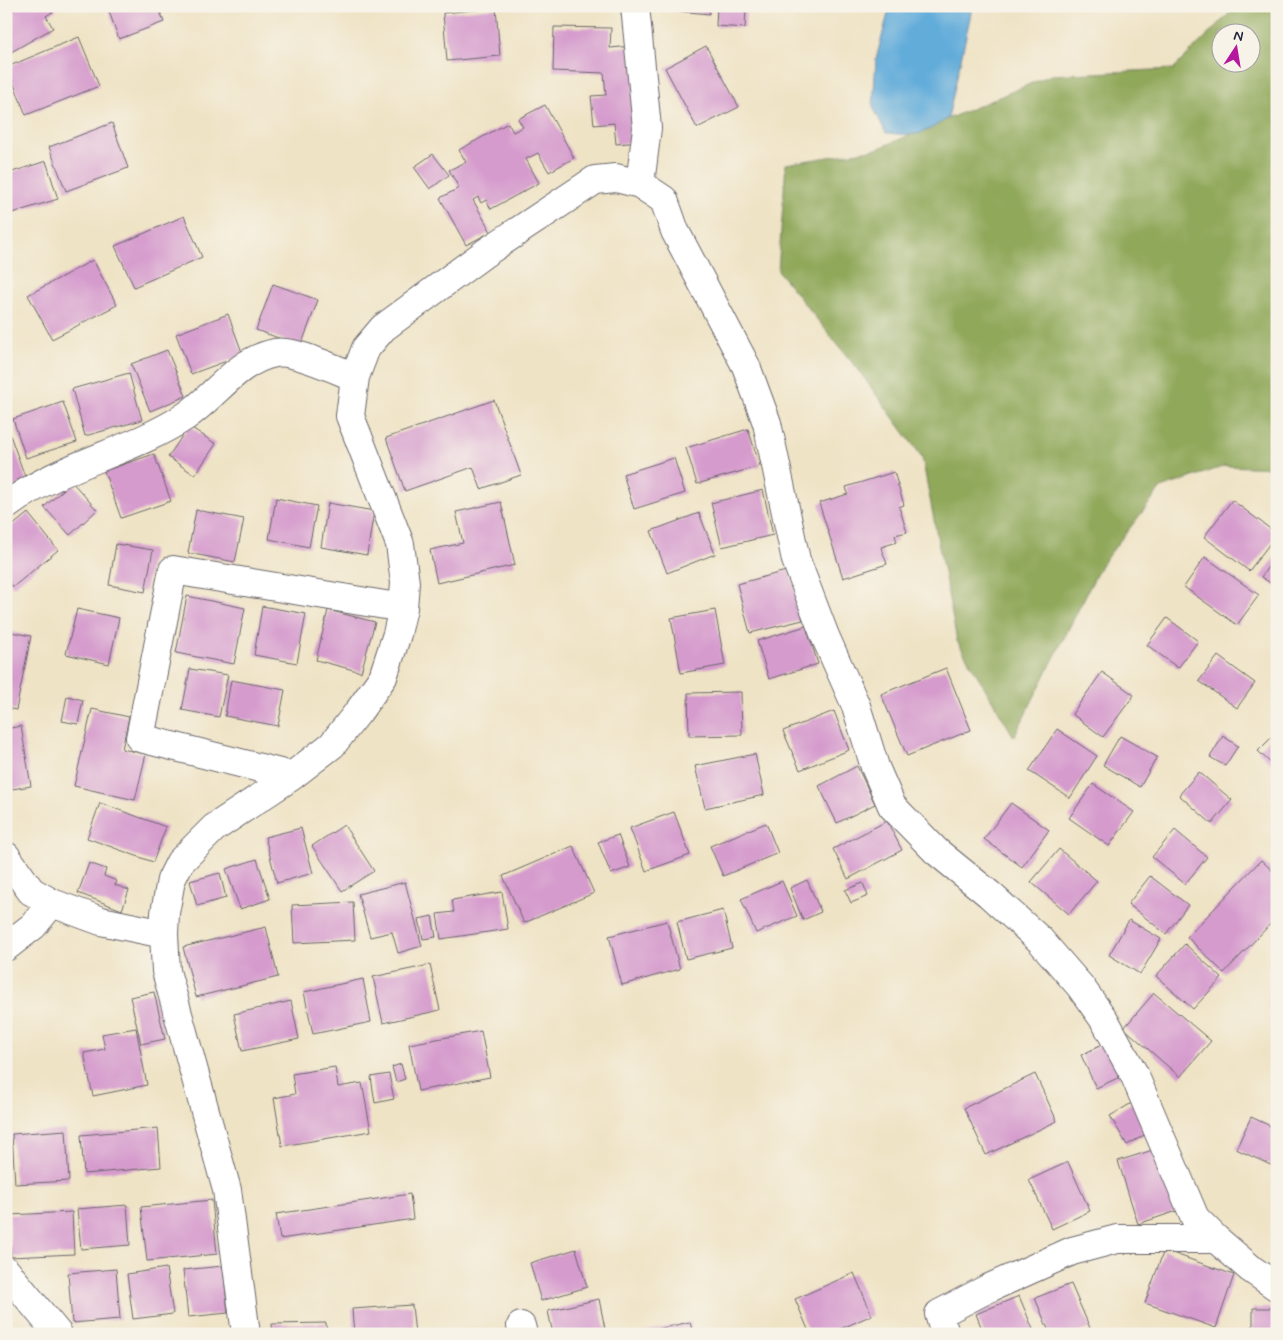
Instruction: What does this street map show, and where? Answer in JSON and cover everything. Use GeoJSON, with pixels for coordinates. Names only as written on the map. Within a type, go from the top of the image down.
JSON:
{"type":"FeatureCollection","features":[{"type":"Feature","properties":{"kind":"street"},"geometry":{"type":"LineString","coordinates":[[635,6],[647,128],[640,184]]}},
{"type":"Feature","properties":{"kind":"street"},"geometry":{"type":"LineString","coordinates":[[246,1334],[227,1190],[166,971],[165,913],[171,880],[180,862],[214,828],[292,776],[332,745],[383,677],[397,634],[403,608],[405,583],[400,544],[350,416],[355,377],[366,348],[383,328],[485,253],[596,180],[616,178],[640,184],[664,200],[675,232],[746,366],[767,423],[796,560],[825,636],[856,706],[875,767],[892,806],[936,850],[1040,940],[1080,986],[1105,1021],[1134,1074],[1195,1218],[1216,1239],[1277,1287]]}},
{"type":"Feature","properties":{"kind":"street"},"geometry":{"type":"LineString","coordinates":[[6,506],[51,477],[154,434],[179,420],[232,375],[260,358],[278,352],[299,356],[355,377]]}},
{"type":"Feature","properties":{"kind":"street"},"geometry":{"type":"LineString","coordinates":[[292,776],[140,738],[173,570],[403,608]]}},
{"type":"Feature","properties":{"kind":"street"},"geometry":{"type":"LineString","coordinates":[[6,856],[31,891],[52,903],[101,921],[164,934]]}},
{"type":"Feature","properties":{"kind":"street"},"geometry":{"type":"LineString","coordinates":[[6,947],[34,926],[52,903]]}},
{"type":"Feature","properties":{"kind":"street"},"geometry":{"type":"LineString","coordinates":[[945,1334],[939,1314],[1072,1251],[1117,1239],[1216,1239]]}},
{"type":"Feature","properties":{"kind":"street"},"geometry":{"type":"LineString","coordinates":[[6,1271],[58,1334]]}},
{"type":"Feature","properties":{"kind":"green space"},"geometry":{"type":"Polygon","coordinates":[[[1237,6],[1277,6],[1277,468],[1225,466],[1161,488],[1101,565],[1014,737],[957,641],[922,457],[859,371],[778,271],[786,164],[877,149],[1051,75],[1173,69],[1210,33],[1210,72],[1260,72],[1260,22],[1221,22],[1237,6]]]}},
{"type":"Feature","properties":{"kind":"water"},"geometry":{"type":"Polygon","coordinates":[[[890,6],[971,6],[948,118],[919,133],[886,133],[873,107],[876,59],[890,6]]]}},
{"type":"Feature","properties":{"kind":"building"},"geometry":{"type":"Polygon","coordinates":[[[13,6],[54,6],[56,10],[46,16],[53,28],[6,55],[6,13],[15,9],[13,6]]]}},
{"type":"Feature","properties":{"kind":"building"},"geometry":{"type":"Polygon","coordinates":[[[107,6],[158,6],[164,22],[119,39],[107,6]]]}},
{"type":"Feature","properties":{"kind":"building"},"geometry":{"type":"Polygon","coordinates":[[[646,6],[710,6],[709,14],[646,8],[646,6]]]}},
{"type":"Feature","properties":{"kind":"building"},"geometry":{"type":"Polygon","coordinates":[[[717,6],[746,6],[745,28],[716,26],[717,6]]]}},
{"type":"Feature","properties":{"kind":"building"},"geometry":{"type":"Polygon","coordinates":[[[496,8],[500,56],[447,61],[443,13],[496,8]]]}},
{"type":"Feature","properties":{"kind":"building"},"geometry":{"type":"Polygon","coordinates":[[[554,27],[611,28],[610,48],[633,46],[641,142],[616,144],[614,123],[594,125],[591,96],[606,95],[604,73],[553,71],[554,27]]]}},
{"type":"Feature","properties":{"kind":"building"},"geometry":{"type":"Polygon","coordinates":[[[79,37],[99,86],[26,115],[7,67],[79,37]]]}},
{"type":"Feature","properties":{"kind":"building"},"geometry":{"type":"Polygon","coordinates":[[[706,46],[739,107],[697,128],[665,68],[706,46]]]}},
{"type":"Feature","properties":{"kind":"building"},"geometry":{"type":"Polygon","coordinates":[[[545,105],[574,158],[549,172],[538,153],[526,159],[539,183],[491,209],[486,200],[481,203],[478,197],[473,200],[491,232],[466,245],[440,198],[459,188],[449,170],[466,162],[459,150],[508,123],[513,132],[523,127],[518,119],[545,105]]]}},
{"type":"Feature","properties":{"kind":"building"},"geometry":{"type":"Polygon","coordinates":[[[112,123],[128,168],[66,191],[49,147],[112,123]]]}},
{"type":"Feature","properties":{"kind":"building"},"geometry":{"type":"Polygon","coordinates":[[[433,154],[449,175],[430,189],[414,167],[433,154]]]}},
{"type":"Feature","properties":{"kind":"building"},"geometry":{"type":"Polygon","coordinates":[[[46,161],[58,199],[6,215],[6,174],[46,161]]]}},
{"type":"Feature","properties":{"kind":"building"},"geometry":{"type":"Polygon","coordinates":[[[184,216],[202,257],[134,287],[115,246],[184,216]]]}},
{"type":"Feature","properties":{"kind":"building"},"geometry":{"type":"Polygon","coordinates":[[[93,260],[117,305],[52,339],[28,295],[93,260]]]}},
{"type":"Feature","properties":{"kind":"building"},"geometry":{"type":"Polygon","coordinates":[[[273,284],[318,300],[301,346],[256,330],[273,284]]]}},
{"type":"Feature","properties":{"kind":"building"},"geometry":{"type":"Polygon","coordinates":[[[228,314],[243,355],[191,374],[176,334],[228,314]]]}},
{"type":"Feature","properties":{"kind":"building"},"geometry":{"type":"Polygon","coordinates":[[[167,350],[186,396],[150,411],[131,364],[167,350]]]}},
{"type":"Feature","properties":{"kind":"building"},"geometry":{"type":"Polygon","coordinates":[[[129,373],[142,420],[85,436],[72,389],[129,373]]]}},
{"type":"Feature","properties":{"kind":"building"},"geometry":{"type":"Polygon","coordinates":[[[494,400],[521,475],[481,489],[473,467],[405,491],[386,438],[494,400]]]}},
{"type":"Feature","properties":{"kind":"building"},"geometry":{"type":"Polygon","coordinates":[[[63,402],[77,442],[26,458],[13,419],[63,402]]]}},
{"type":"Feature","properties":{"kind":"building"},"geometry":{"type":"Polygon","coordinates":[[[6,424],[27,482],[6,490],[6,424]]]}},
{"type":"Feature","properties":{"kind":"building"},"geometry":{"type":"Polygon","coordinates":[[[189,426],[216,444],[195,475],[168,457],[189,426]]]}},
{"type":"Feature","properties":{"kind":"building"},"geometry":{"type":"Polygon","coordinates":[[[748,429],[760,466],[697,484],[686,448],[748,429]]]}},
{"type":"Feature","properties":{"kind":"building"},"geometry":{"type":"Polygon","coordinates":[[[154,454],[171,501],[121,518],[104,471],[154,454]]]}},
{"type":"Feature","properties":{"kind":"building"},"geometry":{"type":"Polygon","coordinates":[[[674,458],[685,493],[634,509],[623,474],[674,458]]]}},
{"type":"Feature","properties":{"kind":"building"},"geometry":{"type":"Polygon","coordinates":[[[894,472],[904,505],[899,507],[907,532],[895,535],[897,542],[881,547],[887,564],[843,578],[819,503],[848,494],[846,487],[894,472]]]}},
{"type":"Feature","properties":{"kind":"building"},"geometry":{"type":"Polygon","coordinates":[[[72,482],[97,510],[70,535],[44,507],[72,482]]]}},
{"type":"Feature","properties":{"kind":"building"},"geometry":{"type":"Polygon","coordinates":[[[763,490],[773,535],[722,547],[711,503],[763,490]]]}},
{"type":"Feature","properties":{"kind":"building"},"geometry":{"type":"Polygon","coordinates":[[[276,498],[317,506],[309,547],[269,539],[276,498]]]}},
{"type":"Feature","properties":{"kind":"building"},"geometry":{"type":"Polygon","coordinates":[[[1232,500],[1277,534],[1249,571],[1204,537],[1232,500]]]}},
{"type":"Feature","properties":{"kind":"building"},"geometry":{"type":"Polygon","coordinates":[[[501,502],[515,565],[437,583],[430,550],[463,543],[456,512],[501,502]]]}},
{"type":"Feature","properties":{"kind":"building"},"geometry":{"type":"Polygon","coordinates":[[[328,503],[374,511],[367,555],[321,547],[328,503]]]}},
{"type":"Feature","properties":{"kind":"building"},"geometry":{"type":"Polygon","coordinates":[[[196,510],[244,519],[235,562],[188,553],[196,510]]]}},
{"type":"Feature","properties":{"kind":"building"},"geometry":{"type":"Polygon","coordinates":[[[28,513],[58,550],[13,587],[6,578],[6,531],[28,513]]]}},
{"type":"Feature","properties":{"kind":"building"},"geometry":{"type":"Polygon","coordinates":[[[699,513],[715,554],[667,573],[651,531],[699,513]]]}},
{"type":"Feature","properties":{"kind":"building"},"geometry":{"type":"Polygon","coordinates":[[[116,544],[153,550],[145,592],[109,585],[116,544]]]}},
{"type":"Feature","properties":{"kind":"building"},"geometry":{"type":"Polygon","coordinates":[[[1277,554],[1277,587],[1261,577],[1277,554]]]}},
{"type":"Feature","properties":{"kind":"building"},"geometry":{"type":"Polygon","coordinates":[[[1205,557],[1259,595],[1237,625],[1184,587],[1205,557]]]}},
{"type":"Feature","properties":{"kind":"building"},"geometry":{"type":"Polygon","coordinates":[[[790,570],[803,620],[750,633],[737,584],[790,570]]]}},
{"type":"Feature","properties":{"kind":"building"},"geometry":{"type":"Polygon","coordinates":[[[187,596],[245,608],[234,664],[176,653],[187,596]]]}},
{"type":"Feature","properties":{"kind":"building"},"geometry":{"type":"Polygon","coordinates":[[[262,606],[306,614],[297,663],[254,655],[262,606]]]}},
{"type":"Feature","properties":{"kind":"building"},"geometry":{"type":"Polygon","coordinates":[[[77,609],[119,618],[109,664],[66,654],[77,609]]]}},
{"type":"Feature","properties":{"kind":"building"},"geometry":{"type":"Polygon","coordinates":[[[328,610],[375,622],[361,672],[316,660],[328,610]]]}},
{"type":"Feature","properties":{"kind":"building"},"geometry":{"type":"Polygon","coordinates":[[[715,610],[725,665],[681,673],[671,618],[715,610]]]}},
{"type":"Feature","properties":{"kind":"building"},"geometry":{"type":"Polygon","coordinates":[[[1167,618],[1198,641],[1178,668],[1147,645],[1167,618]]]}},
{"type":"Feature","properties":{"kind":"building"},"geometry":{"type":"Polygon","coordinates":[[[806,626],[818,664],[769,679],[757,641],[806,626]]]}},
{"type":"Feature","properties":{"kind":"building"},"geometry":{"type":"Polygon","coordinates":[[[6,631],[31,636],[16,710],[6,708],[6,631]]]}},
{"type":"Feature","properties":{"kind":"building"},"geometry":{"type":"Polygon","coordinates":[[[1218,656],[1255,683],[1237,708],[1199,681],[1218,656]]]}},
{"type":"Feature","properties":{"kind":"building"},"geometry":{"type":"Polygon","coordinates":[[[946,668],[971,730],[907,756],[881,694],[946,668]]]}},
{"type":"Feature","properties":{"kind":"building"},"geometry":{"type":"Polygon","coordinates":[[[190,669],[228,675],[219,717],[182,710],[190,669]]]}},
{"type":"Feature","properties":{"kind":"building"},"geometry":{"type":"Polygon","coordinates":[[[1102,672],[1134,695],[1103,737],[1072,714],[1102,672]]]}},
{"type":"Feature","properties":{"kind":"building"},"geometry":{"type":"Polygon","coordinates":[[[231,680],[285,690],[278,726],[225,716],[231,680]]]}},
{"type":"Feature","properties":{"kind":"building"},"geometry":{"type":"Polygon","coordinates":[[[741,692],[742,735],[689,736],[688,693],[741,692]]]}},
{"type":"Feature","properties":{"kind":"building"},"geometry":{"type":"Polygon","coordinates":[[[67,696],[83,700],[78,724],[62,721],[67,696]]]}},
{"type":"Feature","properties":{"kind":"building"},"geometry":{"type":"Polygon","coordinates":[[[92,709],[129,717],[122,749],[146,754],[135,800],[74,786],[92,709]]]}},
{"type":"Feature","properties":{"kind":"building"},"geometry":{"type":"Polygon","coordinates":[[[834,711],[849,750],[800,770],[783,731],[834,711]]]}},
{"type":"Feature","properties":{"kind":"building"},"geometry":{"type":"Polygon","coordinates":[[[21,726],[31,786],[6,790],[6,729],[21,726]]]}},
{"type":"Feature","properties":{"kind":"building"},"geometry":{"type":"Polygon","coordinates":[[[1057,729],[1097,756],[1070,798],[1029,771],[1057,729]]]}},
{"type":"Feature","properties":{"kind":"building"},"geometry":{"type":"Polygon","coordinates":[[[1277,732],[1277,769],[1258,751],[1277,732]]]}},
{"type":"Feature","properties":{"kind":"building"},"geometry":{"type":"Polygon","coordinates":[[[1120,736],[1157,757],[1140,787],[1103,765],[1120,736]]]}},
{"type":"Feature","properties":{"kind":"building"},"geometry":{"type":"Polygon","coordinates":[[[1223,736],[1238,746],[1225,766],[1210,757],[1223,736]]]}},
{"type":"Feature","properties":{"kind":"building"},"geometry":{"type":"Polygon","coordinates":[[[755,754],[764,795],[705,808],[695,766],[755,754]]]}},
{"type":"Feature","properties":{"kind":"building"},"geometry":{"type":"Polygon","coordinates":[[[857,766],[875,804],[837,823],[819,786],[857,766]]]}},
{"type":"Feature","properties":{"kind":"building"},"geometry":{"type":"Polygon","coordinates":[[[1199,772],[1232,800],[1212,824],[1179,795],[1199,772]]]}},
{"type":"Feature","properties":{"kind":"building"},"geometry":{"type":"Polygon","coordinates":[[[1093,784],[1134,812],[1109,846],[1069,818],[1093,784]]]}},
{"type":"Feature","properties":{"kind":"building"},"geometry":{"type":"Polygon","coordinates":[[[100,803],[166,827],[153,862],[87,838],[100,803]]]}},
{"type":"Feature","properties":{"kind":"building"},"geometry":{"type":"Polygon","coordinates":[[[1011,803],[1049,830],[1022,867],[984,839],[1011,803]]]}},
{"type":"Feature","properties":{"kind":"building"},"geometry":{"type":"Polygon","coordinates":[[[674,812],[690,855],[646,871],[630,828],[674,812]]]}},
{"type":"Feature","properties":{"kind":"building"},"geometry":{"type":"Polygon","coordinates":[[[887,821],[902,850],[848,879],[833,849],[887,821]]]}},
{"type":"Feature","properties":{"kind":"building"},"geometry":{"type":"Polygon","coordinates":[[[766,823],[778,853],[723,876],[710,846],[766,823]]]}},
{"type":"Feature","properties":{"kind":"building"},"geometry":{"type":"Polygon","coordinates":[[[344,825],[374,871],[342,891],[312,846],[344,825]]]}},
{"type":"Feature","properties":{"kind":"building"},"geometry":{"type":"Polygon","coordinates":[[[301,828],[313,873],[277,883],[265,837],[301,828]]]}},
{"type":"Feature","properties":{"kind":"building"},"geometry":{"type":"Polygon","coordinates":[[[1175,830],[1207,857],[1185,884],[1152,857],[1175,830]]]}},
{"type":"Feature","properties":{"kind":"building"},"geometry":{"type":"Polygon","coordinates":[[[618,835],[630,867],[611,874],[598,842],[618,835]]]}},
{"type":"Feature","properties":{"kind":"building"},"geometry":{"type":"Polygon","coordinates":[[[573,846],[594,893],[524,923],[503,876],[573,846]]]}},
{"type":"Feature","properties":{"kind":"building"},"geometry":{"type":"Polygon","coordinates":[[[1059,849],[1097,881],[1069,914],[1031,882],[1059,849]]]}},
{"type":"Feature","properties":{"kind":"building"},"geometry":{"type":"Polygon","coordinates":[[[257,859],[270,899],[240,909],[226,869],[257,859]]]}},
{"type":"Feature","properties":{"kind":"building"},"geometry":{"type":"Polygon","coordinates":[[[1261,860],[1277,875],[1277,917],[1224,973],[1187,937],[1261,860]]]}},
{"type":"Feature","properties":{"kind":"building"},"geometry":{"type":"Polygon","coordinates":[[[89,863],[106,869],[104,876],[117,881],[115,885],[129,890],[122,910],[78,893],[89,863]]]}},
{"type":"Feature","properties":{"kind":"building"},"geometry":{"type":"Polygon","coordinates":[[[220,873],[226,898],[197,906],[190,881],[220,873]]]}},
{"type":"Feature","properties":{"kind":"building"},"geometry":{"type":"Polygon","coordinates":[[[1150,876],[1188,905],[1166,934],[1128,904],[1150,876]]]}},
{"type":"Feature","properties":{"kind":"building"},"geometry":{"type":"Polygon","coordinates":[[[807,880],[821,912],[803,920],[790,888],[807,880]]]}},
{"type":"Feature","properties":{"kind":"building"},"geometry":{"type":"Polygon","coordinates":[[[782,881],[797,916],[756,933],[741,899],[782,881]]]}},
{"type":"Feature","properties":{"kind":"building"},"geometry":{"type":"Polygon","coordinates":[[[405,882],[422,946],[398,953],[392,932],[370,937],[358,894],[405,882]]]}},
{"type":"Feature","properties":{"kind":"building"},"geometry":{"type":"Polygon","coordinates":[[[863,883],[868,896],[851,903],[845,890],[863,883]]]}},
{"type":"Feature","properties":{"kind":"building"},"geometry":{"type":"Polygon","coordinates":[[[502,892],[508,929],[441,939],[437,914],[454,912],[452,900],[502,892]]]}},
{"type":"Feature","properties":{"kind":"building"},"geometry":{"type":"Polygon","coordinates":[[[353,902],[355,940],[294,943],[292,905],[353,902]]]}},
{"type":"Feature","properties":{"kind":"building"},"geometry":{"type":"Polygon","coordinates":[[[723,910],[732,948],[686,959],[677,922],[723,910]]]}},
{"type":"Feature","properties":{"kind":"building"},"geometry":{"type":"Polygon","coordinates":[[[432,916],[436,937],[423,939],[419,919],[432,916]]]}},
{"type":"Feature","properties":{"kind":"building"},"geometry":{"type":"Polygon","coordinates":[[[1129,920],[1161,939],[1140,974],[1109,955],[1129,920]]]}},
{"type":"Feature","properties":{"kind":"building"},"geometry":{"type":"Polygon","coordinates":[[[667,921],[680,969],[622,985],[609,936],[667,921]]]}},
{"type":"Feature","properties":{"kind":"building"},"geometry":{"type":"Polygon","coordinates":[[[266,927],[278,977],[196,997],[183,947],[266,927]]]}},
{"type":"Feature","properties":{"kind":"building"},"geometry":{"type":"Polygon","coordinates":[[[1185,944],[1222,978],[1193,1009],[1156,976],[1185,944]]]}},
{"type":"Feature","properties":{"kind":"building"},"geometry":{"type":"Polygon","coordinates":[[[430,965],[440,1010],[383,1023],[373,977],[430,965]]]}},
{"type":"Feature","properties":{"kind":"building"},"geometry":{"type":"Polygon","coordinates":[[[363,979],[371,1022],[313,1034],[304,992],[363,979]]]}},
{"type":"Feature","properties":{"kind":"building"},"geometry":{"type":"Polygon","coordinates":[[[154,992],[165,1039],[141,1044],[130,997],[154,992]]]}},
{"type":"Feature","properties":{"kind":"building"},"geometry":{"type":"Polygon","coordinates":[[[1154,993],[1211,1041],[1180,1077],[1124,1028],[1154,993]]]}},
{"type":"Feature","properties":{"kind":"building"},"geometry":{"type":"Polygon","coordinates":[[[291,1001],[299,1039],[242,1051],[234,1014],[291,1001]]]}},
{"type":"Feature","properties":{"kind":"building"},"geometry":{"type":"Polygon","coordinates":[[[136,1028],[147,1085],[93,1096],[84,1053],[105,1049],[102,1034],[136,1028]]]}},
{"type":"Feature","properties":{"kind":"building"},"geometry":{"type":"Polygon","coordinates":[[[481,1031],[490,1077],[418,1091],[409,1044],[481,1031]]]}},
{"type":"Feature","properties":{"kind":"building"},"geometry":{"type":"Polygon","coordinates":[[[1106,1043],[1122,1076],[1096,1088],[1081,1055],[1106,1043]]]}},
{"type":"Feature","properties":{"kind":"building"},"geometry":{"type":"Polygon","coordinates":[[[401,1064],[405,1079],[396,1082],[392,1067],[401,1064]]]}},
{"type":"Feature","properties":{"kind":"building"},"geometry":{"type":"Polygon","coordinates":[[[335,1067],[338,1087],[362,1083],[371,1131],[282,1146],[274,1098],[295,1094],[292,1074],[335,1067]]]}},
{"type":"Feature","properties":{"kind":"building"},"geometry":{"type":"Polygon","coordinates":[[[389,1074],[394,1099],[375,1103],[371,1077],[389,1074]]]}},
{"type":"Feature","properties":{"kind":"building"},"geometry":{"type":"Polygon","coordinates":[[[1035,1074],[1057,1121],[986,1155],[964,1108],[1035,1074]]]}},
{"type":"Feature","properties":{"kind":"building"},"geometry":{"type":"Polygon","coordinates":[[[1277,1095],[1277,1118],[1270,1116],[1277,1095]]]}},
{"type":"Feature","properties":{"kind":"building"},"geometry":{"type":"Polygon","coordinates":[[[1135,1101],[1153,1130],[1127,1145],[1110,1116],[1135,1101]]]}},
{"type":"Feature","properties":{"kind":"building"},"geometry":{"type":"Polygon","coordinates":[[[1251,1117],[1277,1129],[1277,1168],[1236,1149],[1251,1117]]]}},
{"type":"Feature","properties":{"kind":"building"},"geometry":{"type":"Polygon","coordinates":[[[158,1128],[161,1167],[84,1174],[81,1135],[158,1128]]]}},
{"type":"Feature","properties":{"kind":"building"},"geometry":{"type":"Polygon","coordinates":[[[66,1130],[69,1181],[15,1184],[12,1134],[66,1130]]]}},
{"type":"Feature","properties":{"kind":"building"},"geometry":{"type":"Polygon","coordinates":[[[1156,1149],[1177,1211],[1138,1224],[1118,1161],[1156,1149]]]}},
{"type":"Feature","properties":{"kind":"building"},"geometry":{"type":"Polygon","coordinates":[[[1068,1162],[1090,1211],[1052,1229],[1029,1180],[1068,1162]]]}},
{"type":"Feature","properties":{"kind":"building"},"geometry":{"type":"Polygon","coordinates":[[[410,1194],[413,1219],[280,1239],[276,1214],[410,1194]]]}},
{"type":"Feature","properties":{"kind":"building"},"geometry":{"type":"Polygon","coordinates":[[[212,1200],[217,1254],[147,1261],[141,1207],[212,1200]]]}},
{"type":"Feature","properties":{"kind":"building"},"geometry":{"type":"Polygon","coordinates":[[[127,1205],[130,1245],[81,1249],[77,1209],[127,1205]]]}},
{"type":"Feature","properties":{"kind":"building"},"geometry":{"type":"Polygon","coordinates":[[[72,1212],[74,1254],[11,1257],[9,1215],[72,1212]]]}},
{"type":"Feature","properties":{"kind":"building"},"geometry":{"type":"Polygon","coordinates":[[[576,1249],[587,1287],[541,1301],[530,1263],[576,1249]]]}},
{"type":"Feature","properties":{"kind":"building"},"geometry":{"type":"Polygon","coordinates":[[[1164,1250],[1234,1275],[1216,1328],[1145,1303],[1164,1250]]]}},
{"type":"Feature","properties":{"kind":"building"},"geometry":{"type":"Polygon","coordinates":[[[223,1266],[228,1313],[188,1317],[183,1270],[223,1266]]]}},
{"type":"Feature","properties":{"kind":"building"},"geometry":{"type":"Polygon","coordinates":[[[166,1268],[173,1314],[133,1319],[127,1274],[166,1268]]]}},
{"type":"Feature","properties":{"kind":"building"},"geometry":{"type":"Polygon","coordinates":[[[116,1269],[120,1319],[72,1323],[68,1273],[116,1269]]]}},
{"type":"Feature","properties":{"kind":"building"},"geometry":{"type":"Polygon","coordinates":[[[854,1273],[872,1315],[829,1334],[810,1334],[795,1299],[854,1273]]]}},
{"type":"Feature","properties":{"kind":"building"},"geometry":{"type":"Polygon","coordinates":[[[1071,1284],[1090,1328],[1076,1334],[1050,1334],[1035,1298],[1071,1284]]]}},
{"type":"Feature","properties":{"kind":"building"},"geometry":{"type":"Polygon","coordinates":[[[1019,1296],[1035,1334],[984,1334],[976,1314],[1019,1296]]]}},
{"type":"Feature","properties":{"kind":"building"},"geometry":{"type":"Polygon","coordinates":[[[599,1299],[606,1334],[553,1334],[548,1311],[599,1299]]]}},
{"type":"Feature","properties":{"kind":"building"},"geometry":{"type":"Polygon","coordinates":[[[412,1305],[415,1334],[354,1334],[352,1309],[412,1305]]]}},
{"type":"Feature","properties":{"kind":"building"},"geometry":{"type":"Polygon","coordinates":[[[1253,1308],[1277,1308],[1277,1334],[1253,1334],[1253,1308]]]}},
{"type":"Feature","properties":{"kind":"building"},"geometry":{"type":"Polygon","coordinates":[[[690,1322],[693,1334],[639,1334],[639,1333],[690,1322]]]}},
{"type":"Feature","properties":{"kind":"building"},"geometry":{"type":"Polygon","coordinates":[[[326,1323],[327,1334],[273,1334],[272,1324],[326,1323]]]}},
{"type":"Feature","properties":{"kind":"building"},"geometry":{"type":"Polygon","coordinates":[[[1167,1330],[1197,1332],[1197,1334],[1167,1334],[1167,1330]]]}}]}
